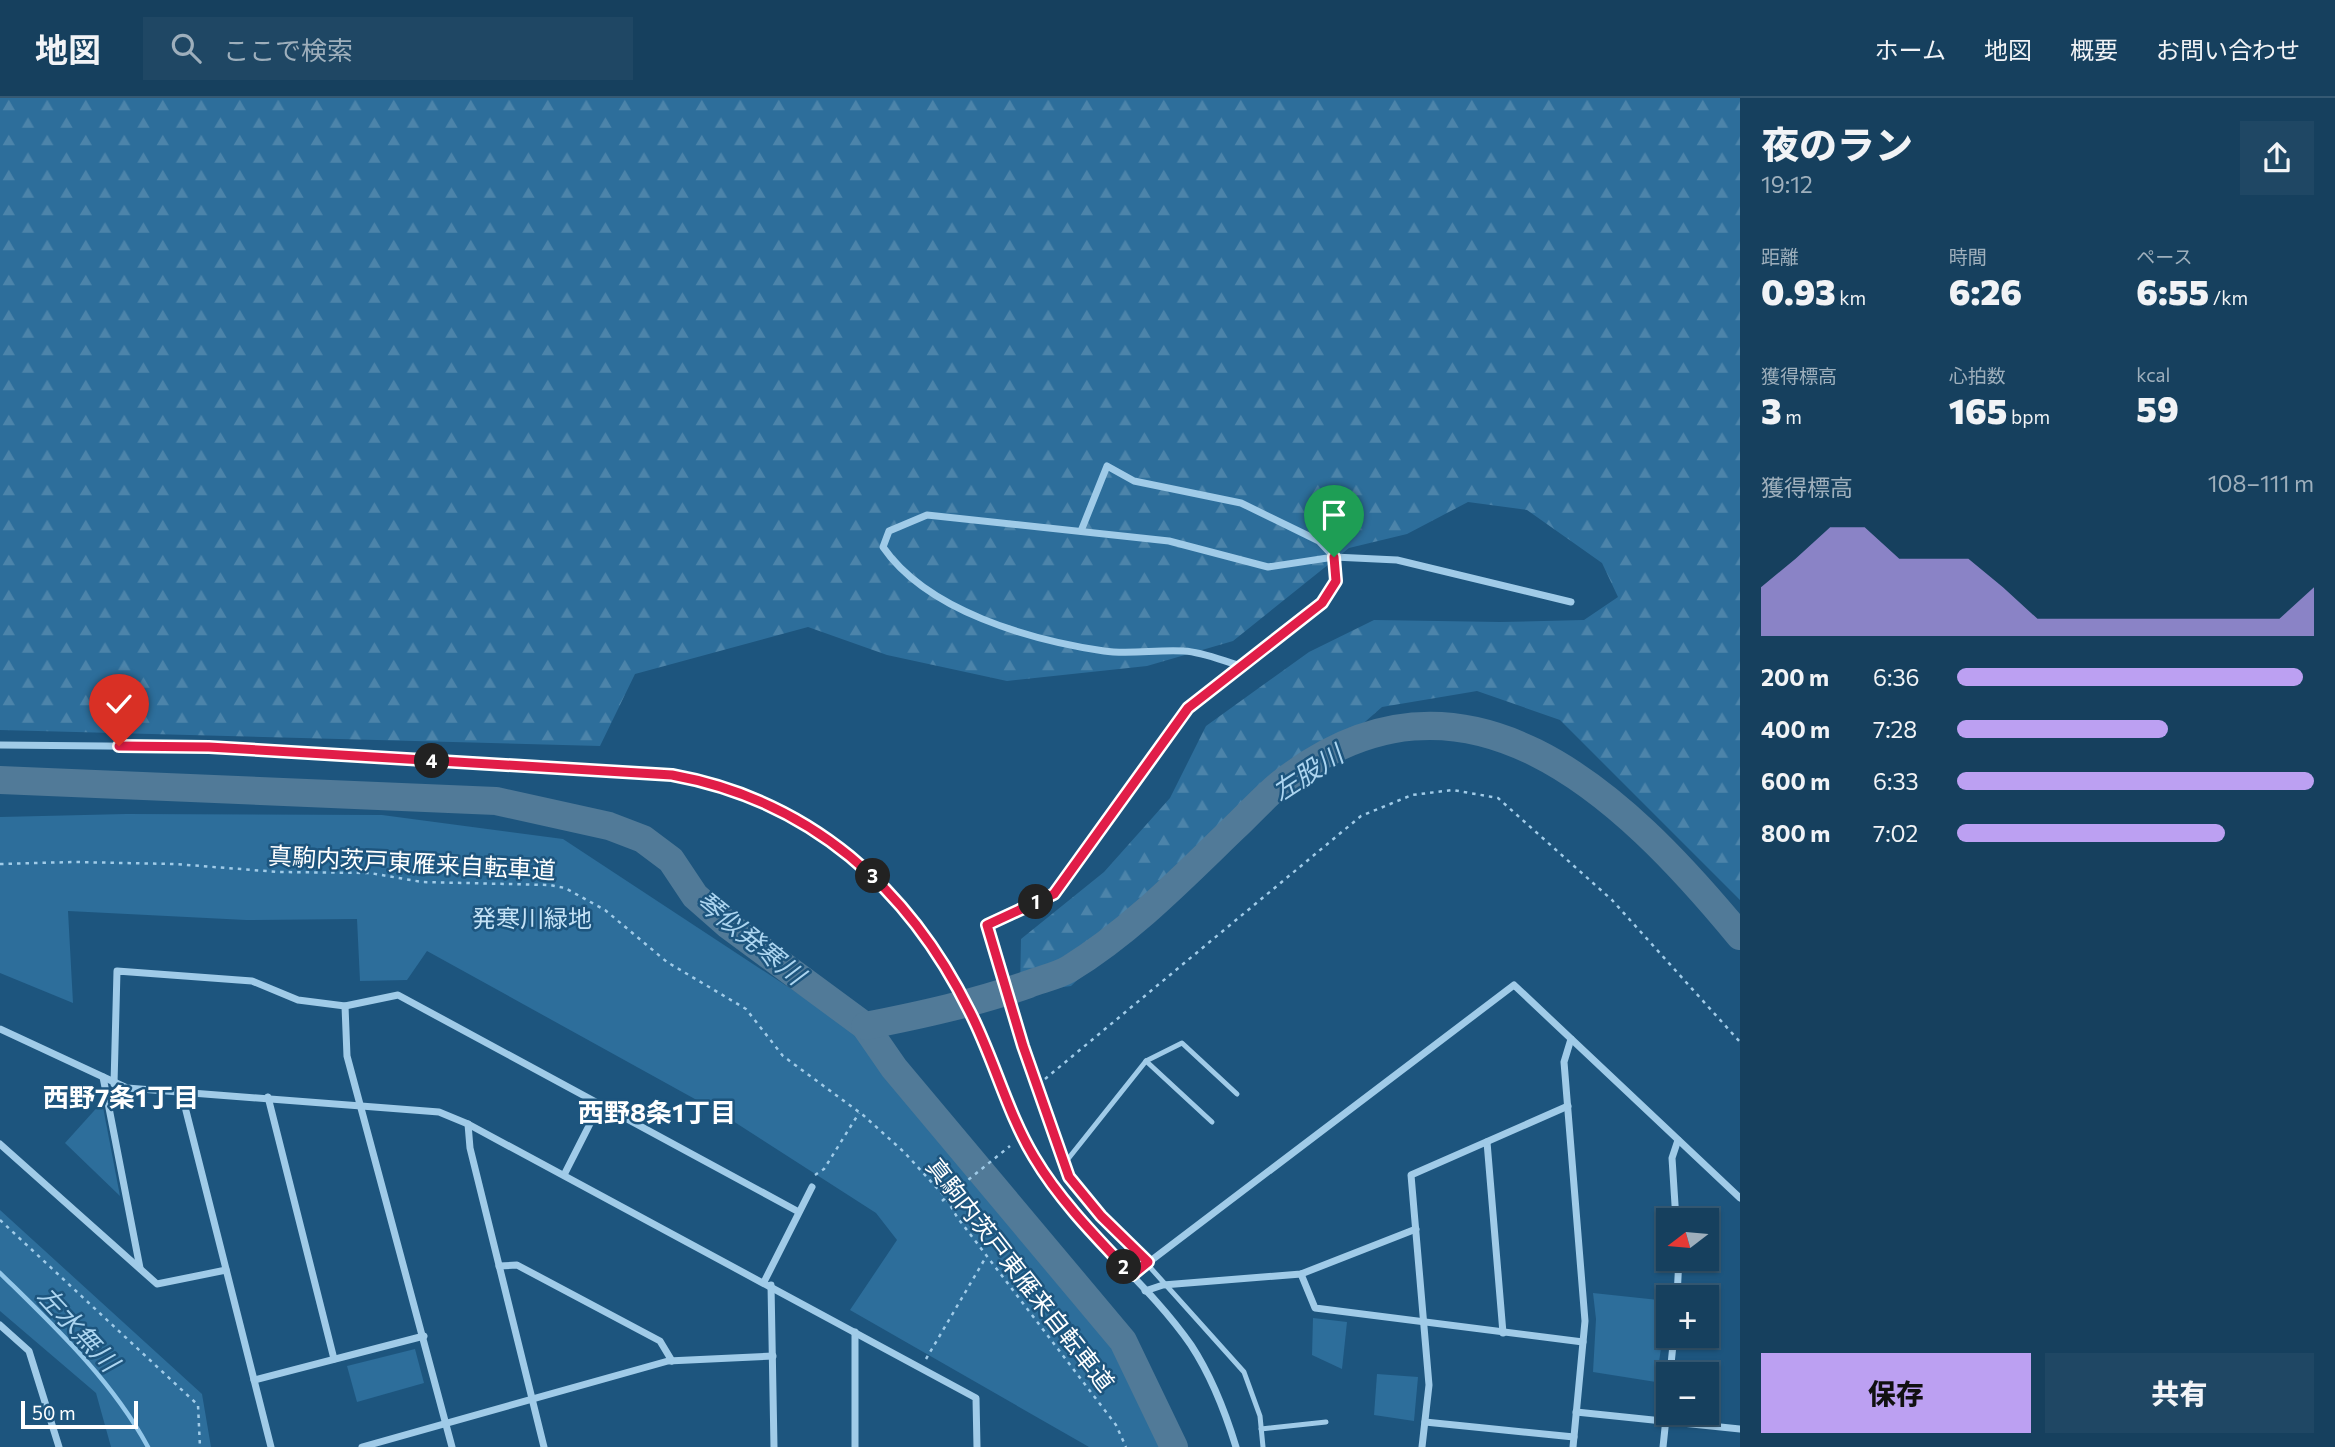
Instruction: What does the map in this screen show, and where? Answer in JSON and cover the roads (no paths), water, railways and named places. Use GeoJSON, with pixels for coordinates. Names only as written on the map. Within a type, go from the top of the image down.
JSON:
{"type":"FeatureCollection","features":[{"type":"Feature","properties":{"kind":"street"},"geometry":{"type":"LineString","coordinates":[[1001,970],[987,925],[1054,894],[1188,708],[1322,603],[1336,581],[1334,557],[1318,541],[1241,503],[1134,481],[1107,466],[1081,531]]}},
{"type":"Feature","properties":{"kind":"street"},"geometry":{"type":"LineString","coordinates":[[1241,666],[1187,650],[1107,652],[1028,635],[937,598],[895,565],[883,547],[889,531],[927,515],[1169,541],[1268,567],[1334,557],[1397,560],[1571,602]]}},
{"type":"Feature","properties":{"kind":"street"},"geometry":{"type":"LineString","coordinates":[[0,746],[209,747],[672,775],[716,783],[787,813],[854,859],[894,895],[925,932],[971,1012],[1032,1155],[1058,1194],[1191,1345],[1213,1383],[1236,1447]]}},
{"type":"Feature","properties":{"kind":"street"},"geometry":{"type":"LineString","coordinates":[[114,1084],[117,971],[252,981],[298,1000],[345,1006],[398,995],[797,1210]]}},
{"type":"Feature","properties":{"kind":"street"},"geometry":{"type":"LineString","coordinates":[[1132,1275],[1514,985],[1740,1198]]}},
{"type":"Feature","properties":{"kind":"street"},"geometry":{"type":"LineString","coordinates":[[345,1006],[347,1056],[452,1447]]}},
{"type":"Feature","properties":{"kind":"street"},"geometry":{"type":"LineString","coordinates":[[0,1029],[114,1084],[128,1088],[439,1112],[468,1124],[976,1398],[977,1447]]}},
{"type":"Feature","properties":{"kind":"street"},"geometry":{"type":"LineString","coordinates":[[1571,1039],[1564,1062],[1585,1321],[1573,1447]]}},
{"type":"Feature","properties":{"kind":"street"},"geometry":{"type":"LineString","coordinates":[[103,1077],[140,1269]]}},
{"type":"Feature","properties":{"kind":"street"},"geometry":{"type":"LineString","coordinates":[[181,1091],[271,1447]]}},
{"type":"Feature","properties":{"kind":"street"},"geometry":{"type":"LineString","coordinates":[[268,1097],[334,1359]]}},
{"type":"Feature","properties":{"kind":"street"},"geometry":{"type":"LineString","coordinates":[[564,1175],[600,1104]]}},
{"type":"Feature","properties":{"kind":"street"},"geometry":{"type":"LineString","coordinates":[[1422,1447],[1429,1385],[1411,1175],[1568,1106]]}},
{"type":"Feature","properties":{"kind":"street"},"geometry":{"type":"LineString","coordinates":[[468,1124],[470,1148],[544,1447]]}},
{"type":"Feature","properties":{"kind":"street"},"geometry":{"type":"LineString","coordinates":[[1675,1208],[1672,1158],[1678,1140]]}},
{"type":"Feature","properties":{"kind":"street"},"geometry":{"type":"LineString","coordinates":[[1487,1142],[1503,1333]]}},
{"type":"Feature","properties":{"kind":"street"},"geometry":{"type":"LineString","coordinates":[[0,1144],[157,1284],[226,1269]]}},
{"type":"Feature","properties":{"kind":"street"},"geometry":{"type":"LineString","coordinates":[[774,1447],[773,1356],[767,1284],[797,1210],[812,1187]]}},
{"type":"Feature","properties":{"kind":"street"},"geometry":{"type":"LineString","coordinates":[[1145,1291],[1169,1285],[1301,1273],[1416,1229]]}},
{"type":"Feature","properties":{"kind":"street"},"geometry":{"type":"LineString","coordinates":[[499,1266],[517,1265],[660,1341],[672,1361]]}},
{"type":"Feature","properties":{"kind":"street"},"geometry":{"type":"LineString","coordinates":[[1301,1273],[1315,1308],[1424,1324],[1583,1342]]}},
{"type":"Feature","properties":{"kind":"street"},"geometry":{"type":"LineString","coordinates":[[0,1325],[29,1351],[59,1447]]}},
{"type":"Feature","properties":{"kind":"street"},"geometry":{"type":"LineString","coordinates":[[855,1332],[855,1447]]}},
{"type":"Feature","properties":{"kind":"street"},"geometry":{"type":"LineString","coordinates":[[254,1380],[424,1336]]}},
{"type":"Feature","properties":{"kind":"street"},"geometry":{"type":"LineString","coordinates":[[362,1447],[672,1361],[773,1356]]}},
{"type":"Feature","properties":{"kind":"street"},"geometry":{"type":"LineString","coordinates":[[1576,1412],[1656,1420]]}},
{"type":"Feature","properties":{"kind":"street"},"geometry":{"type":"LineString","coordinates":[[1425,1422],[1574,1437]]}},
{"type":"Feature","properties":{"kind":"street"},"geometry":{"type":"LineString","coordinates":[[1663,1447],[1666,1425]]}},
{"type":"Feature","properties":{"kind":"street"},"geometry":{"type":"LineString","coordinates":[[1703,1425],[1740,1429]]}},
{"type":"Feature","properties":{"kind":"lane"},"geometry":{"type":"LineString","coordinates":[[1001,970],[1023,1046],[1069,1177],[1169,1285],[1244,1372],[1254,1393],[1263,1447]]}},
{"type":"Feature","properties":{"kind":"lane"},"geometry":{"type":"LineString","coordinates":[[1064,1164],[1146,1061],[1182,1043],[1237,1094]]}},
{"type":"Feature","properties":{"kind":"lane"},"geometry":{"type":"LineString","coordinates":[[1146,1061],[1212,1122]]}},
{"type":"Feature","properties":{"kind":"lane"},"geometry":{"type":"LineString","coordinates":[[1261,1429],[1326,1422]]}},
{"type":"Feature","properties":{"kind":"waterway","name":"左股川"},"geometry":{"type":"LineString","coordinates":[[865,1026],[969,1003],[1069,969],[1114,938],[1155,903],[1280,784],[1348,743],[1413,727],[1476,731],[1535,752],[1592,787],[1645,832],[1740,936]]}},
{"type":"Feature","properties":{"kind":"waterway","name":"琴似発寒川"},"geometry":{"type":"LineString","coordinates":[[0,780],[496,801],[609,826],[643,839],[671,860],[695,896],[728,925],[865,1026],[894,1068],[1123,1341],[1174,1447]]}},
{"type":"Feature","properties":{"kind":"waterway","name":"左水無川"},"geometry":{"type":"LineString","coordinates":[[0,1273],[61,1333],[99,1376],[148,1447]]}},
{"type":"Feature","properties":{"kind":"district","name":"西野7条1丁目"},"geometry":{"type":"Point","coordinates":[121,1096]}},
{"type":"Feature","properties":{"kind":"district","name":"西野8条1丁目"},"geometry":{"type":"Point","coordinates":[657,1111]}},
{"type":"Feature","properties":{"kind":"park label","name":"発寒川緑地"},"geometry":{"type":"Point","coordinates":[532,917]}}]}
